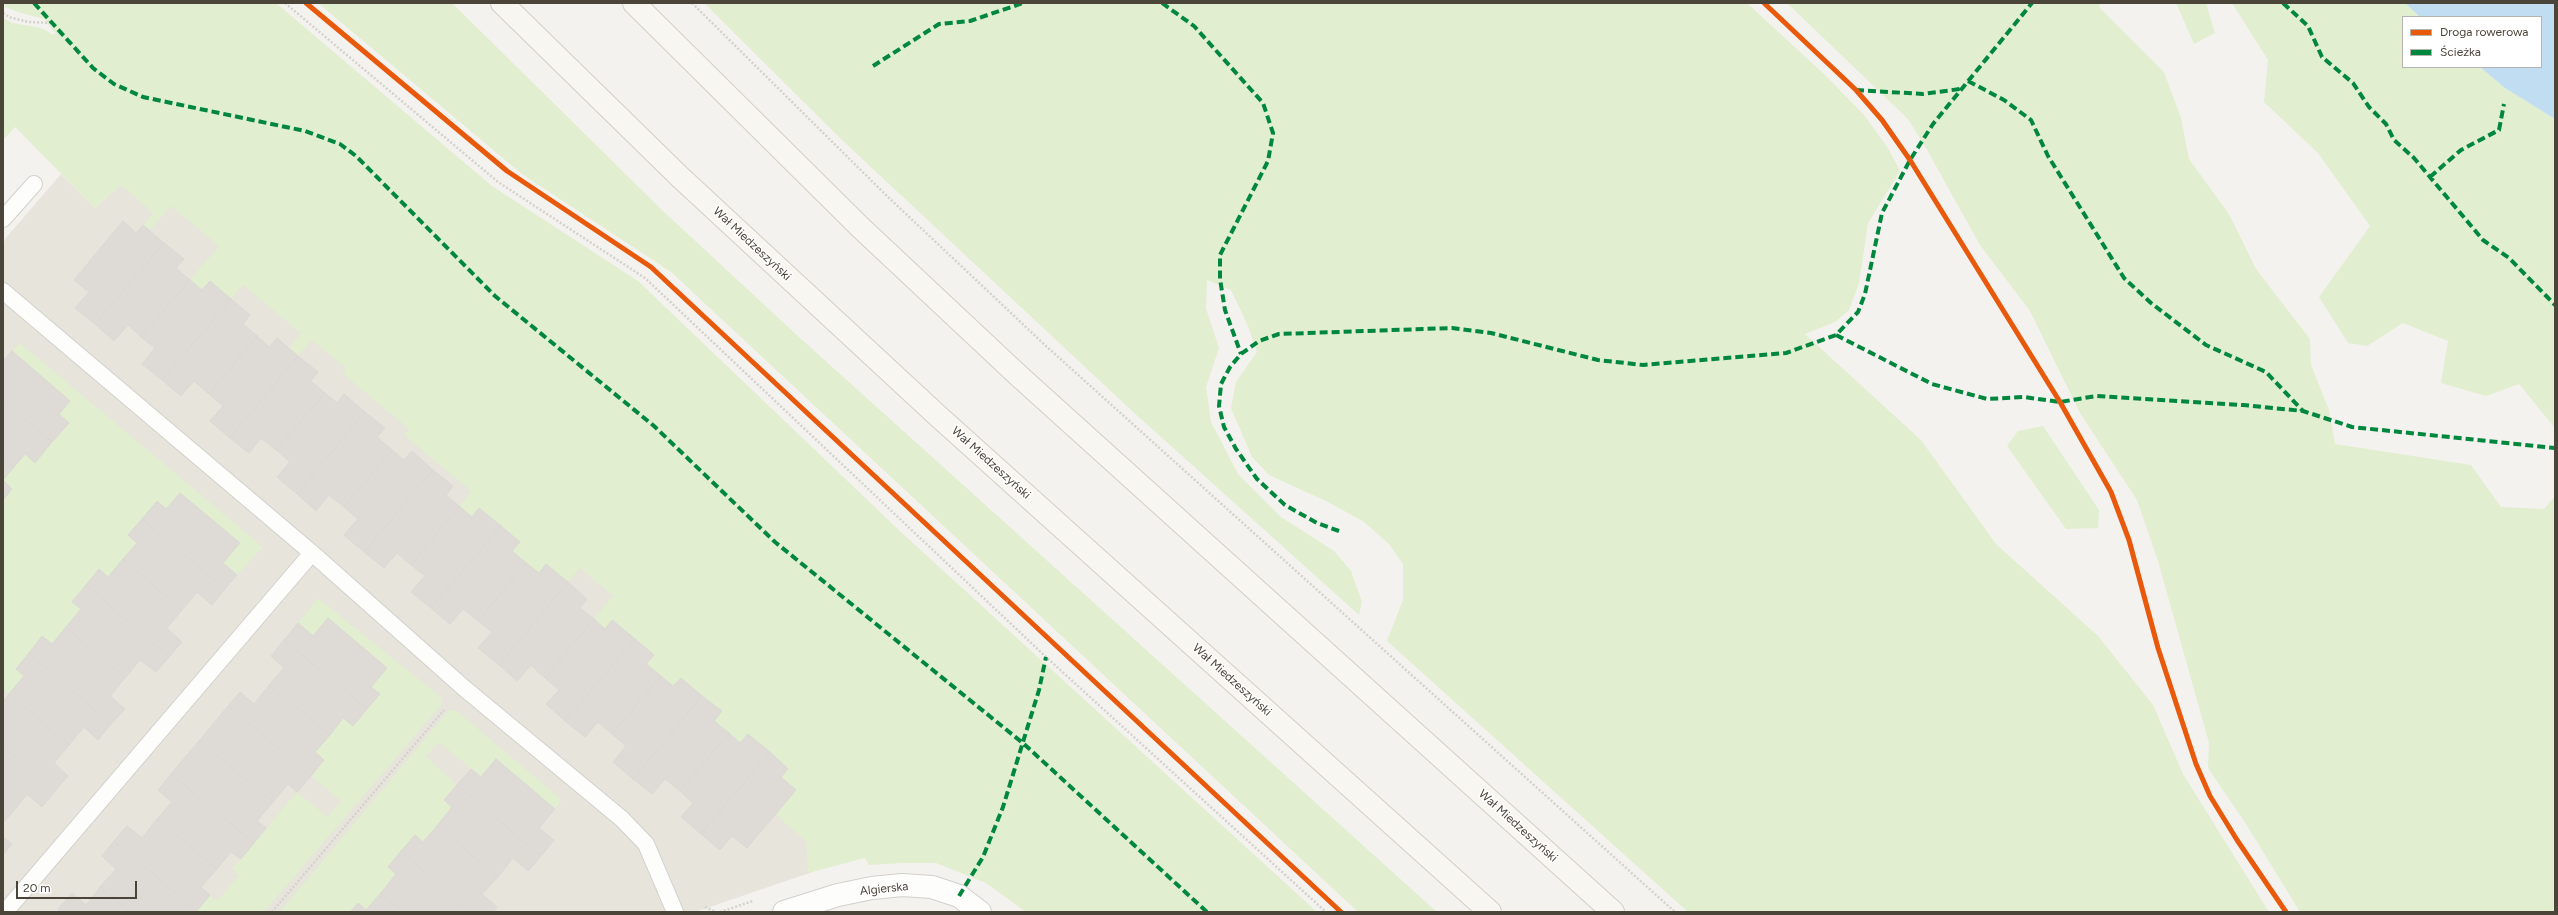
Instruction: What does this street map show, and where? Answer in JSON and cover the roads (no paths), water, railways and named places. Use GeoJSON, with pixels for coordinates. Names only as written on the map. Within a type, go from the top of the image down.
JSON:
{"type":"FeatureCollection","features":[{"type":"Feature","properties":{"kind":"main road","name":"Wał Miedzeszyński"},"geometry":{"type":"LineString","coordinates":[[502,3],[680,177],[909,389],[1490,912]]}},
{"type":"Feature","properties":{"kind":"main road","name":"Wał Miedzeszyński"},"geometry":{"type":"LineString","coordinates":[[634,3],[860,227],[1019,376],[1613,912]]}},
{"type":"Feature","properties":{"kind":"street","name":"Algierska"},"geometry":{"type":"LineString","coordinates":[[784,912],[838,895],[872,888],[902,885],[932,887],[959,896],[980,912]]}},
{"type":"Feature","properties":{"kind":"lane"},"geometry":{"type":"LineString","coordinates":[[3,219],[34,184]]}},
{"type":"Feature","properties":{"kind":"lane"},"geometry":{"type":"LineString","coordinates":[[3,291],[312,553],[464,688],[636,832],[646,844],[675,912]]}},
{"type":"Feature","properties":{"kind":"lane"},"geometry":{"type":"LineString","coordinates":[[5,912],[312,553]]}},
{"type":"Feature","properties":{"kind":"water"},"geometry":{"type":"Polygon","coordinates":[[[2405,3],[2555,3],[2555,119],[2505,88],[2481,68],[2542,68],[2542,16],[2419,16],[2405,3]]]}}]}
